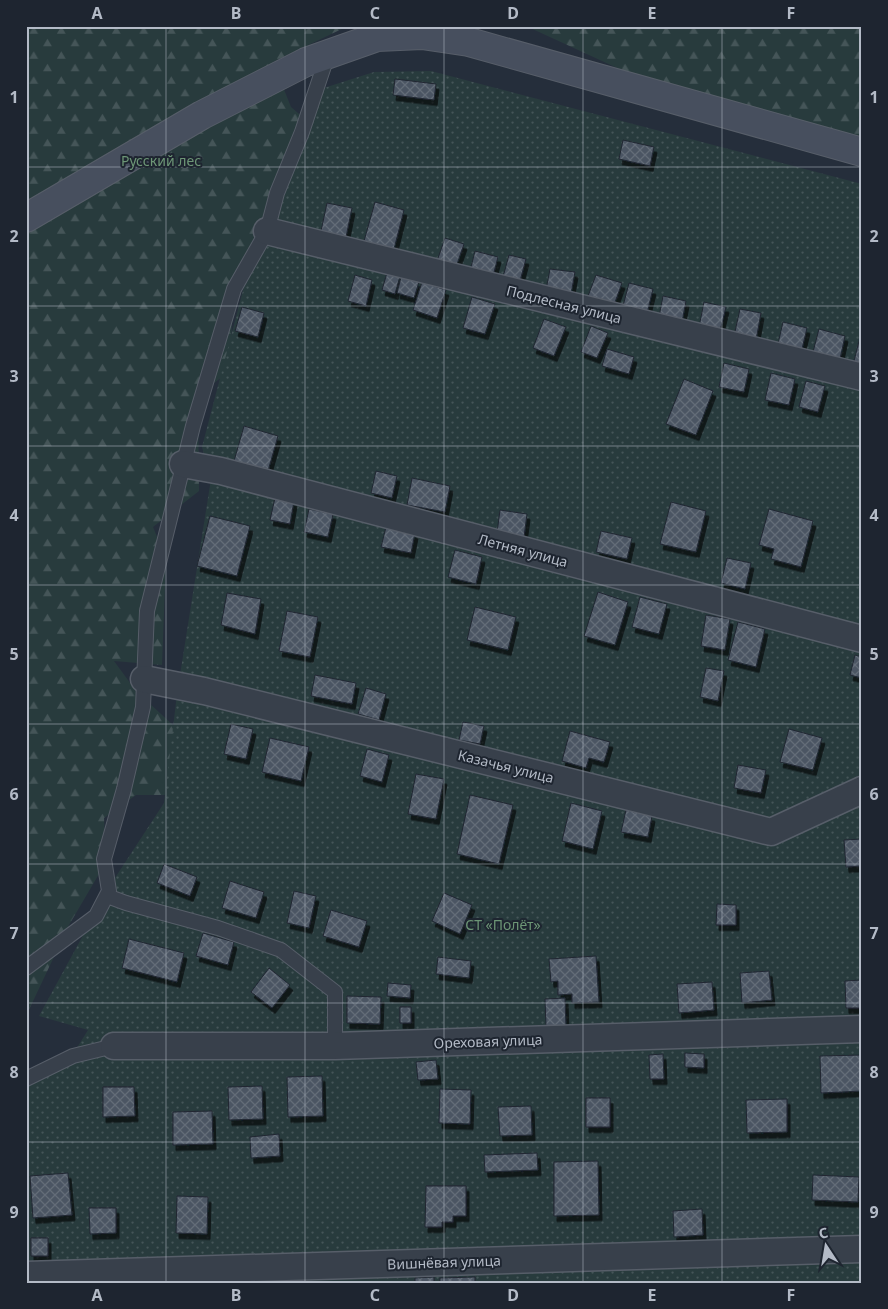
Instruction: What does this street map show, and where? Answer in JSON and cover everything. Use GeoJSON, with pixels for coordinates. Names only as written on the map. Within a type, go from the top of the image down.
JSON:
{"type":"FeatureCollection","features":[{"type":"Feature","properties":{"kind":"main road"},"geometry":{"type":"LineString","coordinates":[[26,218],[202,116],[306,62],[377,37],[422,35],[469,42],[862,152]]}},
{"type":"Feature","properties":{"kind":"street","name":"Подлесная улица"},"geometry":{"type":"LineString","coordinates":[[267,231],[862,377]]}},
{"type":"Feature","properties":{"kind":"street","name":"Летняя улица"},"geometry":{"type":"LineString","coordinates":[[183,464],[221,471],[862,639]]}},
{"type":"Feature","properties":{"kind":"street","name":"Казачья улица"},"geometry":{"type":"LineString","coordinates":[[144,679],[204,691],[771,832],[862,790]]}},
{"type":"Feature","properties":{"kind":"street","name":"Ореховая улица"},"geometry":{"type":"LineString","coordinates":[[114,1046],[335,1046],[862,1029]]}},
{"type":"Feature","properties":{"kind":"street","name":"Вишнёвая улица"},"geometry":{"type":"LineString","coordinates":[[26,1275],[862,1249]]}},
{"type":"Feature","properties":{"kind":"lane"},"geometry":{"type":"LineString","coordinates":[[26,968],[96,916],[109,891],[104,858],[124,789],[143,707],[147,611],[183,464],[234,289],[267,231],[276,193],[302,132],[328,54]]}},
{"type":"Feature","properties":{"kind":"lane"},"geometry":{"type":"LineString","coordinates":[[107,896],[218,928],[281,950],[335,992],[335,1046]]}},
{"type":"Feature","properties":{"kind":"lane"},"geometry":{"type":"LineString","coordinates":[[26,1079],[73,1056],[114,1046]]}},
{"type":"Feature","properties":{"kind":"green space","name":"Русский лес"},"geometry":{"type":"Polygon","coordinates":[[[26,26],[348,26],[273,62],[291,107],[313,126],[251,259],[232,323],[230,371],[198,395],[199,491],[153,527],[166,559],[162,665],[114,661],[136,691],[174,726],[178,795],[136,795],[104,818],[106,862],[69,925],[26,1016],[26,26]]]}},
{"type":"Feature","properties":{"kind":"green space"},"geometry":{"type":"Polygon","coordinates":[[[526,26],[862,26],[862,138],[639,78],[526,26]]]}},
{"type":"Feature","properties":{"kind":"green space","name":"СТ «Полёт»"},"geometry":{"type":"Polygon","coordinates":[[[431,71],[862,184],[862,1283],[26,1283],[26,1088],[65,1067],[88,1030],[39,1016],[111,884],[164,803],[177,694],[211,479],[202,447],[258,233],[308,93],[374,72],[431,71]]]}},
{"type":"Feature","properties":{"kind":"building"},"geometry":{"type":"Polygon","coordinates":[[[395,79],[436,84],[434,100],[393,95],[395,79]]]}},
{"type":"Feature","properties":{"kind":"building"},"geometry":{"type":"Polygon","coordinates":[[[623,140],[654,147],[650,166],[619,159],[623,140]]]}},
{"type":"Feature","properties":{"kind":"building"},"geometry":{"type":"Polygon","coordinates":[[[375,202],[404,210],[394,249],[364,241],[375,202]]]}},
{"type":"Feature","properties":{"kind":"building"},"geometry":{"type":"Polygon","coordinates":[[[327,203],[352,208],[346,237],[321,231],[327,203]]]}},
{"type":"Feature","properties":{"kind":"building"},"geometry":{"type":"Polygon","coordinates":[[[445,238],[464,244],[456,267],[437,261],[445,238]]]}},
{"type":"Feature","properties":{"kind":"building"},"geometry":{"type":"Polygon","coordinates":[[[475,251],[498,257],[493,276],[470,271],[475,251]]]}},
{"type":"Feature","properties":{"kind":"building"},"geometry":{"type":"Polygon","coordinates":[[[509,255],[526,259],[520,281],[503,277],[509,255]]]}},
{"type":"Feature","properties":{"kind":"building"},"geometry":{"type":"Polygon","coordinates":[[[550,269],[575,272],[571,294],[546,290],[550,269]]]}},
{"type":"Feature","properties":{"kind":"building"},"geometry":{"type":"Polygon","coordinates":[[[387,273],[400,276],[395,294],[382,290],[387,273]]]}},
{"type":"Feature","properties":{"kind":"building"},"geometry":{"type":"Polygon","coordinates":[[[355,275],[372,280],[366,306],[348,301],[355,275]]]}},
{"type":"Feature","properties":{"kind":"building"},"geometry":{"type":"Polygon","coordinates":[[[596,275],[622,283],[614,305],[588,296],[596,275]]]}},
{"type":"Feature","properties":{"kind":"building"},"geometry":{"type":"Polygon","coordinates":[[[401,277],[419,282],[414,298],[397,293],[401,277]]]}},
{"type":"Feature","properties":{"kind":"building"},"geometry":{"type":"Polygon","coordinates":[[[422,282],[446,290],[437,318],[413,310],[422,282]]]}},
{"type":"Feature","properties":{"kind":"building"},"geometry":{"type":"Polygon","coordinates":[[[629,283],[653,289],[647,313],[623,306],[629,283]]]}},
{"type":"Feature","properties":{"kind":"building"},"geometry":{"type":"Polygon","coordinates":[[[663,296],[686,301],[682,322],[659,317],[663,296]]]}},
{"type":"Feature","properties":{"kind":"building"},"geometry":{"type":"Polygon","coordinates":[[[472,297],[495,304],[485,334],[463,328],[472,297]]]}},
{"type":"Feature","properties":{"kind":"building"},"geometry":{"type":"Polygon","coordinates":[[[704,302],[726,307],[720,331],[699,327],[704,302]]]}},
{"type":"Feature","properties":{"kind":"building"},"geometry":{"type":"Polygon","coordinates":[[[242,307],[264,313],[258,337],[235,331],[242,307]]]}},
{"type":"Feature","properties":{"kind":"building"},"geometry":{"type":"Polygon","coordinates":[[[740,309],[761,313],[756,340],[734,336],[740,309]]]}},
{"type":"Feature","properties":{"kind":"building"},"geometry":{"type":"Polygon","coordinates":[[[544,319],[566,327],[554,356],[533,348],[544,319]]]}},
{"type":"Feature","properties":{"kind":"building"},"geometry":{"type":"Polygon","coordinates":[[[783,322],[807,328],[802,349],[778,344],[783,322]]]}},
{"type":"Feature","properties":{"kind":"building"},"geometry":{"type":"Polygon","coordinates":[[[591,326],[608,333],[597,358],[581,352],[591,326]]]}},
{"type":"Feature","properties":{"kind":"building"},"geometry":{"type":"Polygon","coordinates":[[[819,329],[845,336],[840,359],[813,352],[819,329]]]}},
{"type":"Feature","properties":{"kind":"building"},"geometry":{"type":"Polygon","coordinates":[[[862,333],[862,364],[854,361],[862,333]]]}},
{"type":"Feature","properties":{"kind":"building"},"geometry":{"type":"Polygon","coordinates":[[[607,349],[634,357],[629,374],[602,366],[607,349]]]}},
{"type":"Feature","properties":{"kind":"building"},"geometry":{"type":"Polygon","coordinates":[[[724,363],[749,369],[744,392],[719,387],[724,363]]]}},
{"type":"Feature","properties":{"kind":"building"},"geometry":{"type":"Polygon","coordinates":[[[771,373],[795,379],[789,405],[765,400],[771,373]]]}},
{"type":"Feature","properties":{"kind":"building"},"geometry":{"type":"Polygon","coordinates":[[[684,379],[713,391],[696,435],[666,424],[684,379]]]}},
{"type":"Feature","properties":{"kind":"building"},"geometry":{"type":"Polygon","coordinates":[[[806,381],[825,386],[818,412],[799,407],[806,381]]]}},
{"type":"Feature","properties":{"kind":"building"},"geometry":{"type":"Polygon","coordinates":[[[244,426],[278,436],[268,471],[234,461],[244,426]]]}},
{"type":"Feature","properties":{"kind":"building"},"geometry":{"type":"Polygon","coordinates":[[[376,471],[397,476],[392,498],[371,493],[376,471]]]}},
{"type":"Feature","properties":{"kind":"building"},"geometry":{"type":"Polygon","coordinates":[[[412,478],[450,486],[445,512],[407,505],[412,478]]]}},
{"type":"Feature","properties":{"kind":"building"},"geometry":{"type":"Polygon","coordinates":[[[275,498],[294,501],[290,524],[270,520],[275,498]]]}},
{"type":"Feature","properties":{"kind":"building"},"geometry":{"type":"Polygon","coordinates":[[[671,502],[706,511],[696,552],[660,544],[671,502]]]}},
{"type":"Feature","properties":{"kind":"building"},"geometry":{"type":"Polygon","coordinates":[[[309,509],[333,514],[328,537],[304,532],[309,509]]]}},
{"type":"Feature","properties":{"kind":"building"},"geometry":{"type":"Polygon","coordinates":[[[769,509],[813,521],[801,567],[771,559],[774,549],[759,545],[769,509]]]}},
{"type":"Feature","properties":{"kind":"building"},"geometry":{"type":"Polygon","coordinates":[[[500,510],[527,514],[524,537],[497,533],[500,510]]]}},
{"type":"Feature","properties":{"kind":"building"},"geometry":{"type":"Polygon","coordinates":[[[210,516],[250,526],[237,576],[197,566],[210,516]]]}},
{"type":"Feature","properties":{"kind":"building"},"geometry":{"type":"Polygon","coordinates":[[[386,527],[415,533],[411,553],[381,547],[386,527]]]}},
{"type":"Feature","properties":{"kind":"building"},"geometry":{"type":"Polygon","coordinates":[[[601,531],[632,538],[627,559],[596,552],[601,531]]]}},
{"type":"Feature","properties":{"kind":"building"},"geometry":{"type":"Polygon","coordinates":[[[455,550],[482,557],[476,584],[448,577],[455,550]]]}},
{"type":"Feature","properties":{"kind":"building"},"geometry":{"type":"Polygon","coordinates":[[[727,558],[751,563],[745,589],[721,583],[727,558]]]}},
{"type":"Feature","properties":{"kind":"building"},"geometry":{"type":"Polygon","coordinates":[[[598,592],[628,602],[615,645],[584,636],[598,592]]]}},
{"type":"Feature","properties":{"kind":"building"},"geometry":{"type":"Polygon","coordinates":[[[227,593],[261,599],[255,634],[221,625],[227,593]]]}},
{"type":"Feature","properties":{"kind":"building"},"geometry":{"type":"Polygon","coordinates":[[[640,597],[667,604],[659,634],[632,627],[640,597]]]}},
{"type":"Feature","properties":{"kind":"building"},"geometry":{"type":"Polygon","coordinates":[[[475,607],[516,617],[508,650],[467,640],[475,607]]]}},
{"type":"Feature","properties":{"kind":"building"},"geometry":{"type":"Polygon","coordinates":[[[287,611],[318,617],[310,657],[279,651],[287,611]]]}},
{"type":"Feature","properties":{"kind":"building"},"geometry":{"type":"Polygon","coordinates":[[[706,615],[730,619],[725,650],[701,646],[706,615]]]}},
{"type":"Feature","properties":{"kind":"building"},"geometry":{"type":"Polygon","coordinates":[[[738,622],[765,629],[756,667],[728,660],[738,622]]]}},
{"type":"Feature","properties":{"kind":"building"},"geometry":{"type":"Polygon","coordinates":[[[855,655],[862,657],[862,678],[850,675],[855,655]]]}},
{"type":"Feature","properties":{"kind":"building"},"geometry":{"type":"Polygon","coordinates":[[[706,668],[724,671],[718,701],[700,697],[706,668]]]}},
{"type":"Feature","properties":{"kind":"building"},"geometry":{"type":"Polygon","coordinates":[[[315,675],[356,683],[352,704],[311,696],[315,675]]]}},
{"type":"Feature","properties":{"kind":"building"},"geometry":{"type":"Polygon","coordinates":[[[366,688],[386,694],[379,720],[358,714],[366,688]]]}},
{"type":"Feature","properties":{"kind":"building"},"geometry":{"type":"Polygon","coordinates":[[[463,722],[484,726],[480,744],[459,740],[463,722]]]}},
{"type":"Feature","properties":{"kind":"building"},"geometry":{"type":"Polygon","coordinates":[[[231,724],[253,729],[246,759],[224,754],[231,724]]]}},
{"type":"Feature","properties":{"kind":"building"},"geometry":{"type":"Polygon","coordinates":[[[789,729],[822,738],[813,770],[780,762],[789,729]]]}},
{"type":"Feature","properties":{"kind":"building"},"geometry":{"type":"Polygon","coordinates":[[[570,731],[610,742],[604,762],[589,758],[586,768],[562,761],[570,731]]]}},
{"type":"Feature","properties":{"kind":"building"},"geometry":{"type":"Polygon","coordinates":[[[270,738],[309,747],[301,781],[262,772],[270,738]]]}},
{"type":"Feature","properties":{"kind":"building"},"geometry":{"type":"Polygon","coordinates":[[[367,749],[389,755],[382,782],[360,776],[367,749]]]}},
{"type":"Feature","properties":{"kind":"building"},"geometry":{"type":"Polygon","coordinates":[[[738,765],[766,770],[761,793],[734,788],[738,765]]]}},
{"type":"Feature","properties":{"kind":"building"},"geometry":{"type":"Polygon","coordinates":[[[416,774],[444,779],[436,819],[408,814],[416,774]]]}},
{"type":"Feature","properties":{"kind":"building"},"geometry":{"type":"Polygon","coordinates":[[[470,795],[513,805],[499,864],[457,854],[470,795]]]}},
{"type":"Feature","properties":{"kind":"building"},"geometry":{"type":"Polygon","coordinates":[[[571,803],[602,811],[593,849],[562,841],[571,803]]]}},
{"type":"Feature","properties":{"kind":"building"},"geometry":{"type":"Polygon","coordinates":[[[626,810],[652,816],[648,837],[621,832],[626,810]]]}},
{"type":"Feature","properties":{"kind":"building"},"geometry":{"type":"Polygon","coordinates":[[[862,839],[862,866],[846,867],[844,840],[862,839]]]}},
{"type":"Feature","properties":{"kind":"building"},"geometry":{"type":"Polygon","coordinates":[[[164,864],[197,877],[190,896],[157,883],[164,864]]]}},
{"type":"Feature","properties":{"kind":"building"},"geometry":{"type":"Polygon","coordinates":[[[230,881],[264,892],[256,918],[222,908],[230,881]]]}},
{"type":"Feature","properties":{"kind":"building"},"geometry":{"type":"Polygon","coordinates":[[[294,891],[316,896],[309,928],[287,923],[294,891]]]}},
{"type":"Feature","properties":{"kind":"building"},"geometry":{"type":"Polygon","coordinates":[[[444,893],[472,905],[460,934],[432,921],[444,893]]]}},
{"type":"Feature","properties":{"kind":"building"},"geometry":{"type":"Polygon","coordinates":[[[717,904],[736,905],[736,925],[716,925],[717,904]]]}},
{"type":"Feature","properties":{"kind":"building"},"geometry":{"type":"Polygon","coordinates":[[[331,910],[367,921],[359,947],[323,936],[331,910]]]}},
{"type":"Feature","properties":{"kind":"building"},"geometry":{"type":"Polygon","coordinates":[[[203,933],[234,942],[228,965],[196,956],[203,933]]]}},
{"type":"Feature","properties":{"kind":"building"},"geometry":{"type":"Polygon","coordinates":[[[129,939],[184,953],[177,982],[122,968],[129,939]]]}},
{"type":"Feature","properties":{"kind":"building"},"geometry":{"type":"Polygon","coordinates":[[[596,956],[599,1002],[572,1003],[572,994],[558,995],[558,981],[551,982],[549,959],[596,956]]]}},
{"type":"Feature","properties":{"kind":"building"},"geometry":{"type":"Polygon","coordinates":[[[438,957],[471,961],[469,978],[436,974],[438,957]]]}},
{"type":"Feature","properties":{"kind":"building"},"geometry":{"type":"Polygon","coordinates":[[[269,968],[290,985],[272,1008],[251,992],[269,968]]]}},
{"type":"Feature","properties":{"kind":"building"},"geometry":{"type":"Polygon","coordinates":[[[769,971],[772,1000],[742,1003],[740,973],[769,971]]]}},
{"type":"Feature","properties":{"kind":"building"},"geometry":{"type":"Polygon","coordinates":[[[862,980],[862,1008],[846,1008],[845,981],[862,980]]]}},
{"type":"Feature","properties":{"kind":"building"},"geometry":{"type":"Polygon","coordinates":[[[712,982],[714,1010],[679,1013],[677,984],[712,982]]]}},
{"type":"Feature","properties":{"kind":"building"},"geometry":{"type":"Polygon","coordinates":[[[388,983],[411,985],[410,998],[387,996],[388,983]]]}},
{"type":"Feature","properties":{"kind":"building"},"geometry":{"type":"Polygon","coordinates":[[[347,996],[381,997],[380,1024],[347,1023],[347,996]]]}},
{"type":"Feature","properties":{"kind":"building"},"geometry":{"type":"Polygon","coordinates":[[[565,998],[566,1026],[546,1027],[545,999],[565,998]]]}},
{"type":"Feature","properties":{"kind":"building"},"geometry":{"type":"Polygon","coordinates":[[[400,1007],[411,1007],[411,1023],[400,1023],[400,1007]]]}},
{"type":"Feature","properties":{"kind":"building"},"geometry":{"type":"Polygon","coordinates":[[[685,1053],[704,1054],[704,1068],[685,1067],[685,1053]]]}},
{"type":"Feature","properties":{"kind":"building"},"geometry":{"type":"Polygon","coordinates":[[[663,1054],[664,1079],[650,1079],[649,1055],[663,1054]]]}},
{"type":"Feature","properties":{"kind":"building"},"geometry":{"type":"Polygon","coordinates":[[[862,1055],[862,1091],[821,1093],[820,1056],[862,1055]]]}},
{"type":"Feature","properties":{"kind":"building"},"geometry":{"type":"Polygon","coordinates":[[[436,1060],[438,1079],[418,1080],[416,1062],[436,1060]]]}},
{"type":"Feature","properties":{"kind":"building"},"geometry":{"type":"Polygon","coordinates":[[[322,1076],[323,1116],[288,1117],[287,1077],[322,1076]]]}},
{"type":"Feature","properties":{"kind":"building"},"geometry":{"type":"Polygon","coordinates":[[[262,1086],[263,1119],[229,1120],[228,1087],[262,1086]]]}},
{"type":"Feature","properties":{"kind":"building"},"geometry":{"type":"Polygon","coordinates":[[[103,1087],[134,1087],[135,1116],[103,1117],[103,1087]]]}},
{"type":"Feature","properties":{"kind":"building"},"geometry":{"type":"Polygon","coordinates":[[[440,1089],[471,1090],[470,1124],[439,1123],[440,1089]]]}},
{"type":"Feature","properties":{"kind":"building"},"geometry":{"type":"Polygon","coordinates":[[[586,1098],[610,1098],[610,1127],[586,1127],[586,1098]]]}},
{"type":"Feature","properties":{"kind":"building"},"geometry":{"type":"Polygon","coordinates":[[[787,1099],[787,1132],[747,1133],[746,1100],[787,1099]]]}},
{"type":"Feature","properties":{"kind":"building"},"geometry":{"type":"Polygon","coordinates":[[[531,1106],[532,1135],[500,1136],[498,1107],[531,1106]]]}},
{"type":"Feature","properties":{"kind":"building"},"geometry":{"type":"Polygon","coordinates":[[[212,1111],[213,1144],[173,1145],[173,1112],[212,1111]]]}},
{"type":"Feature","properties":{"kind":"building"},"geometry":{"type":"Polygon","coordinates":[[[279,1134],[280,1156],[251,1158],[250,1137],[279,1134]]]}},
{"type":"Feature","properties":{"kind":"building"},"geometry":{"type":"Polygon","coordinates":[[[537,1153],[538,1170],[485,1172],[484,1155],[537,1153]]]}},
{"type":"Feature","properties":{"kind":"building"},"geometry":{"type":"Polygon","coordinates":[[[598,1161],[599,1215],[554,1216],[554,1162],[598,1161]]]}},
{"type":"Feature","properties":{"kind":"building"},"geometry":{"type":"Polygon","coordinates":[[[68,1173],[72,1215],[33,1218],[30,1176],[68,1173]]]}},
{"type":"Feature","properties":{"kind":"building"},"geometry":{"type":"Polygon","coordinates":[[[813,1175],[859,1177],[858,1202],[812,1200],[813,1175]]]}},
{"type":"Feature","properties":{"kind":"building"},"geometry":{"type":"Polygon","coordinates":[[[426,1186],[466,1186],[466,1216],[453,1216],[453,1222],[442,1222],[442,1227],[425,1227],[426,1186]]]}},
{"type":"Feature","properties":{"kind":"building"},"geometry":{"type":"Polygon","coordinates":[[[177,1196],[208,1197],[207,1234],[176,1233],[177,1196]]]}},
{"type":"Feature","properties":{"kind":"building"},"geometry":{"type":"Polygon","coordinates":[[[89,1208],[116,1208],[116,1233],[90,1234],[89,1208]]]}},
{"type":"Feature","properties":{"kind":"building"},"geometry":{"type":"Polygon","coordinates":[[[702,1209],[703,1235],[674,1237],[673,1211],[702,1209]]]}},
{"type":"Feature","properties":{"kind":"building"},"geometry":{"type":"Polygon","coordinates":[[[31,1238],[48,1238],[48,1256],[31,1256],[31,1238]]]}},
{"type":"Feature","properties":{"kind":"building"},"geometry":{"type":"Polygon","coordinates":[[[434,1277],[434,1283],[415,1283],[415,1278],[434,1277]]]}},
{"type":"Feature","properties":{"kind":"building"},"geometry":{"type":"Polygon","coordinates":[[[475,1277],[475,1283],[440,1283],[440,1278],[475,1277]]]}}]}
